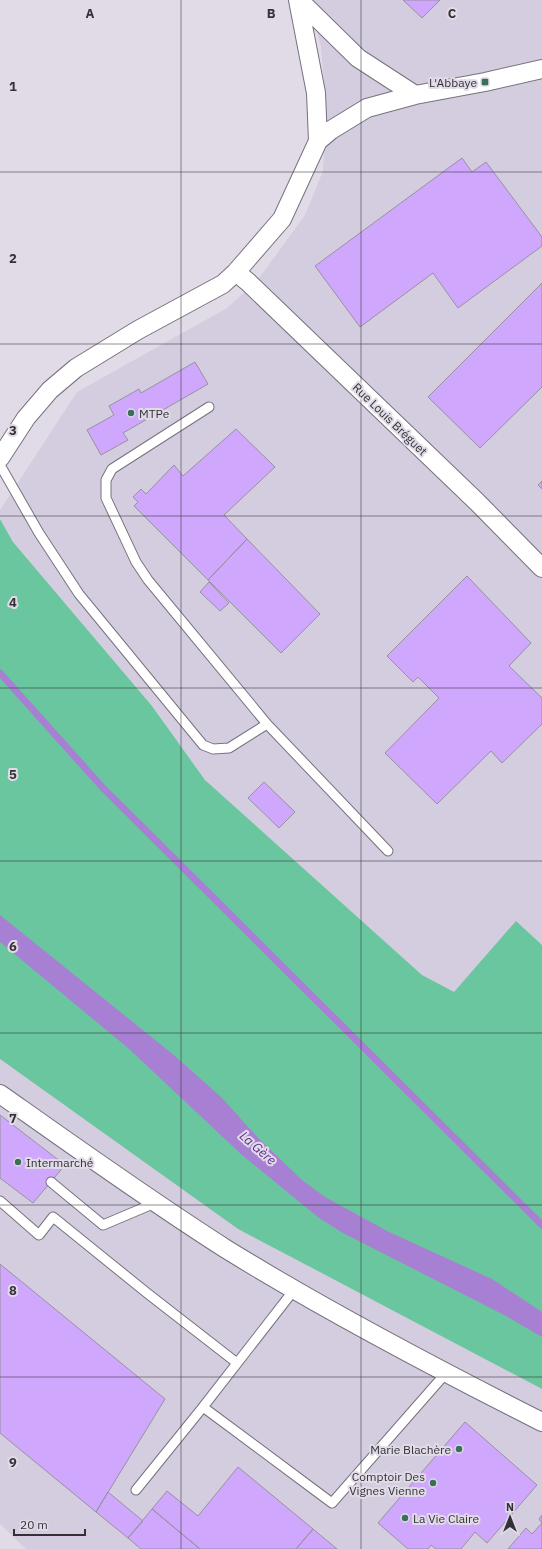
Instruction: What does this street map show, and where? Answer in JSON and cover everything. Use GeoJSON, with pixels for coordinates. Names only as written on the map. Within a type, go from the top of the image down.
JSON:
{"type":"FeatureCollection","features":[{"type":"Feature","properties":{"kind":"street"},"geometry":{"type":"LineString","coordinates":[[299,0],[358,58],[415,95]]}},
{"type":"Feature","properties":{"kind":"street"},"geometry":{"type":"LineString","coordinates":[[299,0],[316,93],[318,141]]}},
{"type":"Feature","properties":{"kind":"street"},"geometry":{"type":"LineString","coordinates":[[0,458],[26,418],[50,390],[76,368],[138,330],[223,284],[236,272],[282,219],[318,141],[331,130],[367,108],[415,95],[485,82],[542,69]]}},
{"type":"Feature","properties":{"kind":"street","name":"Rue Louis Bréguet"},"geometry":{"type":"LineString","coordinates":[[236,272],[477,502],[542,568]]}},
{"type":"Feature","properties":{"kind":"street"},"geometry":{"type":"LineString","coordinates":[[0,1094],[155,1203],[294,1290],[446,1373],[542,1422]]}},
{"type":"Feature","properties":{"kind":"lane"},"geometry":{"type":"LineString","coordinates":[[209,407],[112,469],[106,480],[106,498],[136,562],[148,580],[267,724],[388,851]]}},
{"type":"Feature","properties":{"kind":"lane"},"geometry":{"type":"LineString","coordinates":[[0,465],[39,533],[79,594],[204,745],[214,749],[228,748],[267,724]]}},
{"type":"Feature","properties":{"kind":"lane"},"geometry":{"type":"LineString","coordinates":[[51,1182],[103,1225],[155,1203]]}},
{"type":"Feature","properties":{"kind":"lane"},"geometry":{"type":"LineString","coordinates":[[0,1201],[39,1235],[52,1217],[237,1363]]}},
{"type":"Feature","properties":{"kind":"lane"},"geometry":{"type":"LineString","coordinates":[[136,1490],[294,1290]]}},
{"type":"Feature","properties":{"kind":"lane"},"geometry":{"type":"LineString","coordinates":[[203,1407],[332,1503],[446,1373]]}},
{"type":"Feature","properties":{"kind":"shaded area"},"geometry":{"type":"Polygon","coordinates":[[[309,0],[542,0],[542,945],[516,922],[454,993],[422,975],[205,780],[152,706],[13,542],[0,519],[0,510],[77,392],[227,308],[257,281],[305,215],[323,171],[326,111],[321,47],[309,0]]]}},
{"type":"Feature","properties":{"kind":"shaded area"},"geometry":{"type":"Polygon","coordinates":[[[0,1059],[238,1229],[542,1389],[542,1549],[26,1549],[0,1524],[0,1059]]]}},
{"type":"Feature","properties":{"kind":"green space"},"geometry":{"type":"Polygon","coordinates":[[[0,519],[13,542],[152,706],[205,780],[422,975],[454,992],[516,921],[542,945],[542,1389],[238,1229],[0,1059],[0,519]]]}},
{"type":"Feature","properties":{"kind":"water","name":"La Gère"},"geometry":{"type":"Polygon","coordinates":[[[0,915],[175,1056],[222,1098],[258,1138],[302,1180],[325,1197],[389,1232],[492,1279],[542,1312],[542,1337],[504,1315],[343,1233],[319,1218],[242,1155],[128,1048],[0,942],[0,915]]]}},
{"type":"Feature","properties":{"kind":"building"},"geometry":{"type":"Polygon","coordinates":[[[403,0],[440,0],[422,18],[403,0]]]}},
{"type":"Feature","properties":{"kind":"building"},"geometry":{"type":"Polygon","coordinates":[[[462,158],[472,172],[486,162],[542,237],[542,246],[458,308],[433,273],[360,327],[315,266],[462,158]]]}},
{"type":"Feature","properties":{"kind":"building"},"geometry":{"type":"Polygon","coordinates":[[[542,283],[542,387],[480,448],[428,397],[542,283]]]}},
{"type":"Feature","properties":{"kind":"building"},"geometry":{"type":"Polygon","coordinates":[[[195,362],[208,384],[123,433],[128,440],[101,455],[87,430],[114,415],[109,406],[139,389],[141,393],[195,362]]]}},
{"type":"Feature","properties":{"kind":"building"},"geometry":{"type":"Polygon","coordinates":[[[236,429],[275,467],[224,515],[247,539],[208,580],[134,506],[138,502],[133,497],[141,489],[146,494],[174,465],[183,476],[236,429]]]}},
{"type":"Feature","properties":{"kind":"building"},"geometry":{"type":"Polygon","coordinates":[[[542,481],[542,489],[538,485],[542,481]]]}},
{"type":"Feature","properties":{"kind":"building"},"geometry":{"type":"Polygon","coordinates":[[[247,539],[320,614],[281,653],[208,580],[247,539]]]}},
{"type":"Feature","properties":{"kind":"building"},"geometry":{"type":"Polygon","coordinates":[[[467,576],[531,643],[509,666],[542,698],[542,724],[502,763],[491,751],[437,804],[385,753],[439,698],[418,677],[413,682],[387,656],[467,576]]]}},
{"type":"Feature","properties":{"kind":"building"},"geometry":{"type":"Polygon","coordinates":[[[209,582],[229,603],[220,611],[200,592],[209,582]]]}},
{"type":"Feature","properties":{"kind":"building"},"geometry":{"type":"Polygon","coordinates":[[[264,782],[295,812],[279,828],[248,798],[264,782]]]}},
{"type":"Feature","properties":{"kind":"building"},"geometry":{"type":"Polygon","coordinates":[[[0,1115],[65,1165],[33,1203],[0,1178],[0,1115]]]}},
{"type":"Feature","properties":{"kind":"building"},"geometry":{"type":"Polygon","coordinates":[[[0,1264],[165,1399],[96,1512],[0,1433],[0,1264]]]}},
{"type":"Feature","properties":{"kind":"building"},"geometry":{"type":"Polygon","coordinates":[[[465,1422],[537,1485],[487,1543],[475,1532],[461,1549],[436,1549],[431,1545],[428,1549],[408,1549],[378,1523],[465,1422]]]}},
{"type":"Feature","properties":{"kind":"building"},"geometry":{"type":"Polygon","coordinates":[[[238,1467],[313,1529],[296,1549],[200,1549],[152,1509],[167,1491],[198,1516],[238,1467]]]}},
{"type":"Feature","properties":{"kind":"building"},"geometry":{"type":"Polygon","coordinates":[[[108,1492],[143,1521],[128,1538],[96,1512],[108,1492]]]}},
{"type":"Feature","properties":{"kind":"building"},"geometry":{"type":"Polygon","coordinates":[[[152,1509],[200,1549],[141,1549],[128,1538],[152,1509]]]}},
{"type":"Feature","properties":{"kind":"building"},"geometry":{"type":"Polygon","coordinates":[[[542,1515],[542,1523],[539,1519],[542,1515]]]}},
{"type":"Feature","properties":{"kind":"building"},"geometry":{"type":"Polygon","coordinates":[[[542,1523],[542,1549],[508,1549],[526,1528],[532,1534],[542,1523]]]}},
{"type":"Feature","properties":{"kind":"building"},"geometry":{"type":"Polygon","coordinates":[[[313,1529],[337,1549],[296,1549],[313,1529]]]}},
{"type":"Feature","properties":{"kind":"waterway"},"geometry":{"type":"LineString","coordinates":[[0,673],[103,788],[542,1225]]}},
{"type":"Feature","properties":{"kind":"place","name":"L'Abbaye"},"geometry":{"type":"Point","coordinates":[485,82]}},
{"type":"Feature","properties":{"kind":"place","name":"MTPe"},"geometry":{"type":"Point","coordinates":[131,413]}},
{"type":"Feature","properties":{"kind":"place","name":"Intermarché"},"geometry":{"type":"Point","coordinates":[18,1162]}},
{"type":"Feature","properties":{"kind":"place","name":"Marie Blachère"},"geometry":{"type":"Point","coordinates":[459,1449]}},
{"type":"Feature","properties":{"kind":"place","name":"Comptoir Des Vignes Vienne"},"geometry":{"type":"Point","coordinates":[433,1483]}},
{"type":"Feature","properties":{"kind":"place","name":"La Vie Claire"},"geometry":{"type":"Point","coordinates":[405,1518]}}]}
